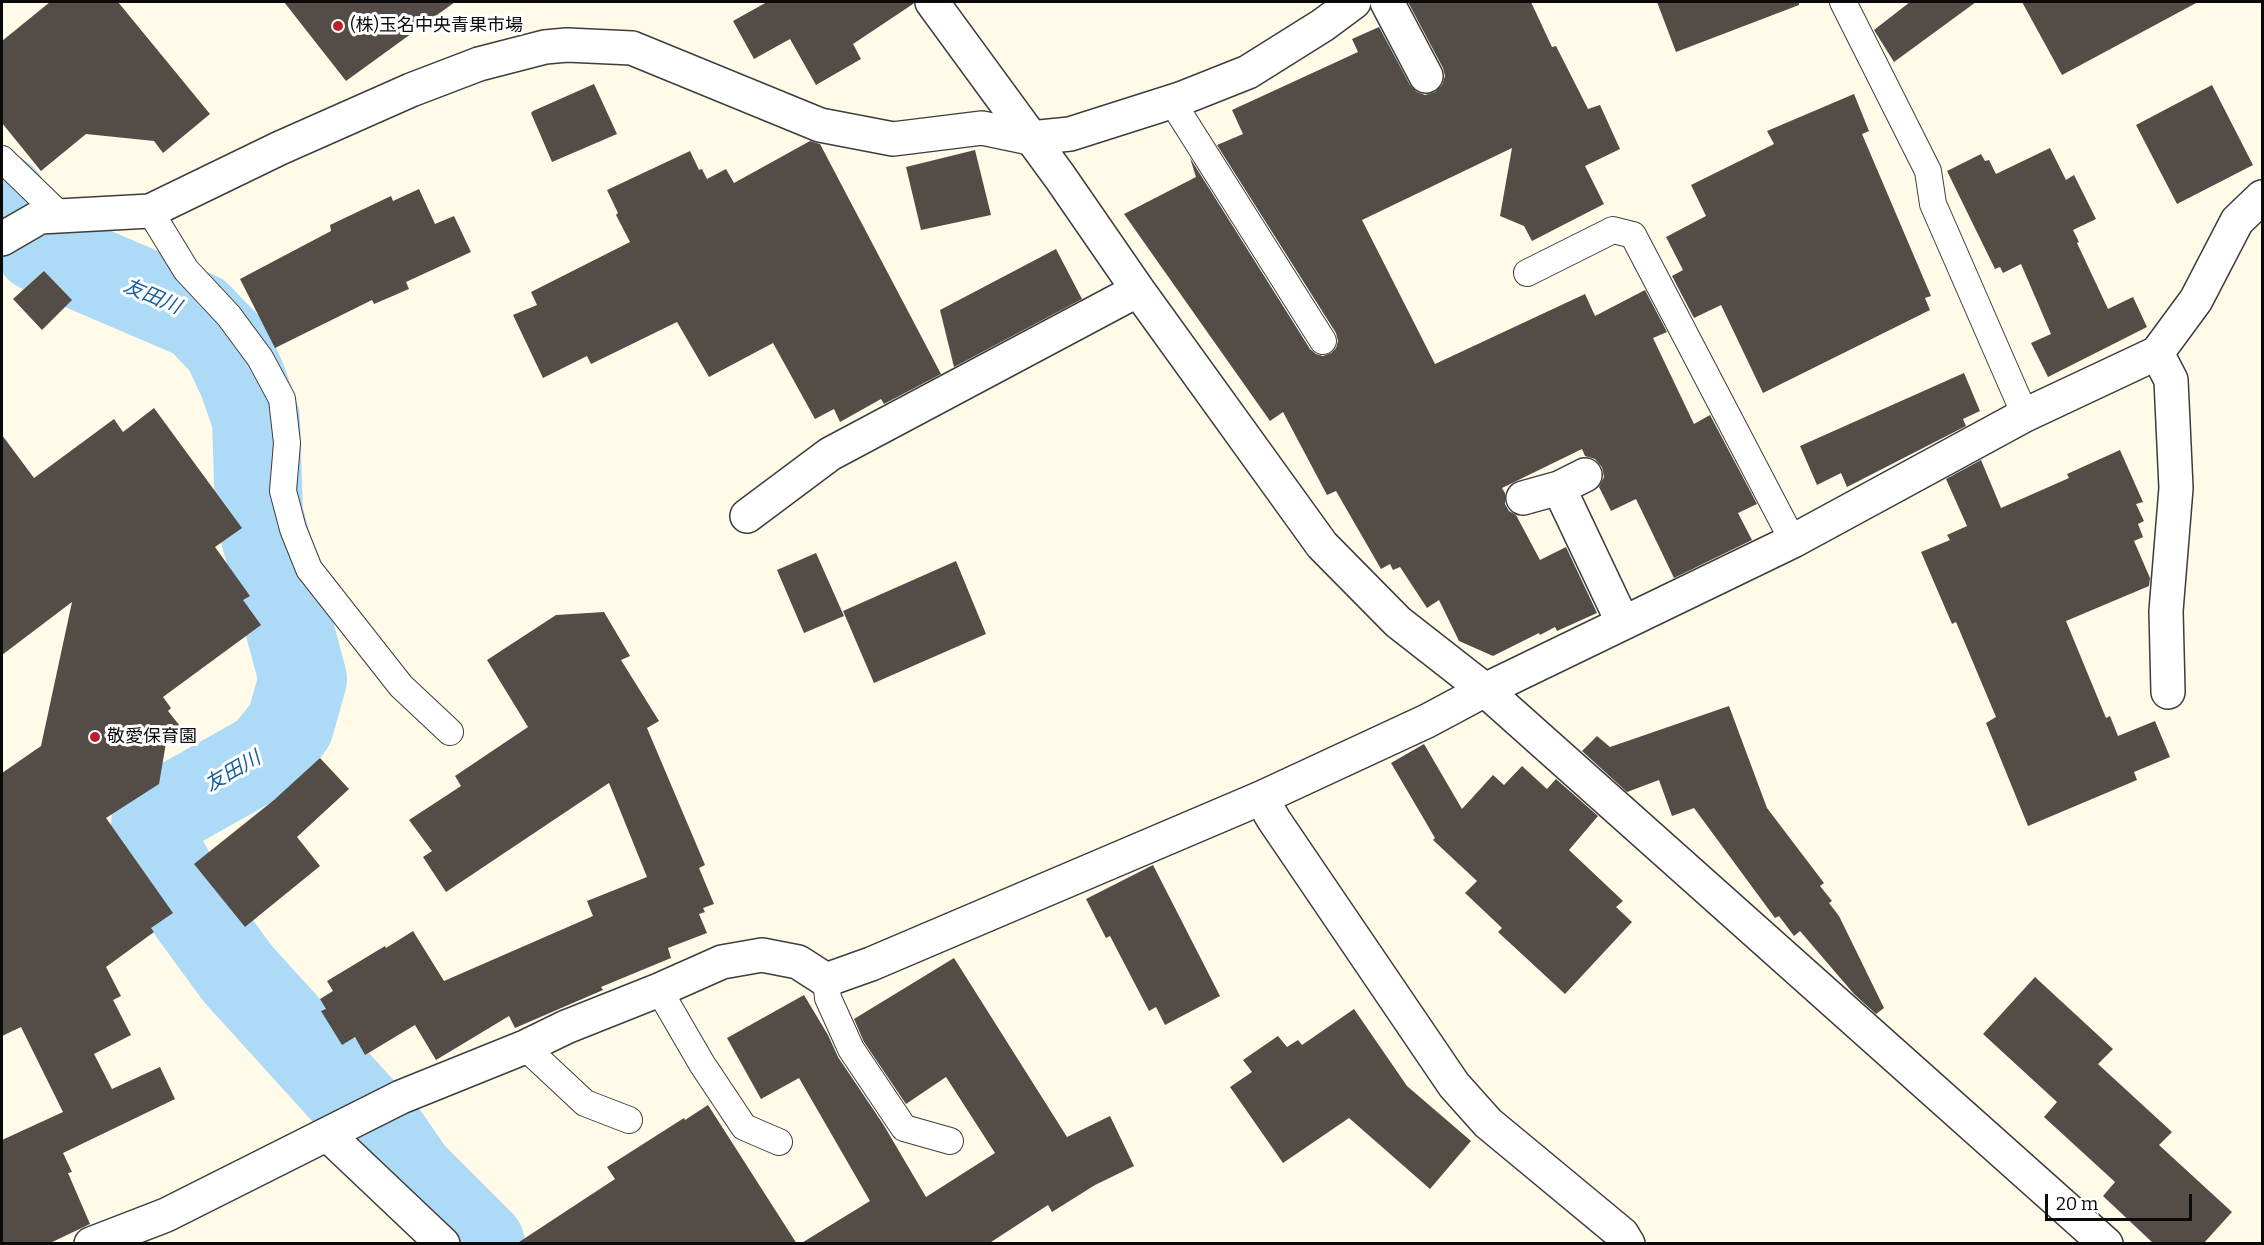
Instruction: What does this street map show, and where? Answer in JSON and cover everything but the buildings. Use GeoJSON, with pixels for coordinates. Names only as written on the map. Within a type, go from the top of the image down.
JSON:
{"type":"FeatureCollection","features":[{"type":"Feature","properties":{"kind":"street"},"geometry":{"type":"LineString","coordinates":[[932,2],[1060,177],[1138,290],[1322,545],[1398,622],[1485,690],[2106,1244]]}},
{"type":"Feature","properties":{"kind":"street"},"geometry":{"type":"LineString","coordinates":[[4,237],[50,216],[150,211],[280,148],[411,90],[479,64],[545,47],[567,45],[632,48],[820,125],[893,139],[982,129],[1030,138],[1070,134],[1248,72],[1323,25],[1354,2]]}},
{"type":"Feature","properties":{"kind":"street"},"geometry":{"type":"LineString","coordinates":[[1387,2],[1426,76]]}},
{"type":"Feature","properties":{"kind":"street"},"geometry":{"type":"LineString","coordinates":[[91,1244],[166,1215],[401,1097],[525,1047],[566,1027],[722,962],[762,955],[798,962],[826,980],[871,964],[1261,798],[1427,721],[1485,690],[1793,541],[2025,415],[2157,353],[2196,300],[2237,221],[2262,197]]}},
{"type":"Feature","properties":{"kind":"street"},"geometry":{"type":"LineString","coordinates":[[747,516],[830,454],[1138,290]]}},
{"type":"Feature","properties":{"kind":"street"},"geometry":{"type":"LineString","coordinates":[[2157,353],[2172,380],[2176,488],[2166,611],[2168,692]]}},
{"type":"Feature","properties":{"kind":"street"},"geometry":{"type":"LineString","coordinates":[[1523,498],[1572,481],[1623,623]]}},
{"type":"Feature","properties":{"kind":"street"},"geometry":{"type":"LineString","coordinates":[[1261,798],[1454,1085],[1488,1123],[1622,1234],[1628,1244]]}},
{"type":"Feature","properties":{"kind":"street"},"geometry":{"type":"LineString","coordinates":[[335,1131],[443,1244]]}},
{"type":"Feature","properties":{"kind":"lane"},"geometry":{"type":"LineString","coordinates":[[1843,2],[1928,171],[1933,204],[2025,415]]}},
{"type":"Feature","properties":{"kind":"lane"},"geometry":{"type":"LineString","coordinates":[[1171,100],[1323,341]]}},
{"type":"Feature","properties":{"kind":"lane"},"geometry":{"type":"LineString","coordinates":[[2,159],[50,216]]}},
{"type":"Feature","properties":{"kind":"lane"},"geometry":{"type":"LineString","coordinates":[[150,211],[186,270],[229,316],[260,358],[282,399],[287,443],[283,491],[293,529],[309,569],[401,686],[450,732]]}},
{"type":"Feature","properties":{"kind":"lane"},"geometry":{"type":"LineString","coordinates":[[1527,273],[1613,230],[1633,235],[1793,541]]}},
{"type":"Feature","properties":{"kind":"lane"},"geometry":{"type":"LineString","coordinates":[[826,980],[828,998],[851,1049],[904,1128],[950,1141]]}},
{"type":"Feature","properties":{"kind":"lane"},"geometry":{"type":"LineString","coordinates":[[659,990],[702,1064],[744,1127],[779,1142]]}},
{"type":"Feature","properties":{"kind":"lane"},"geometry":{"type":"LineString","coordinates":[[525,1047],[585,1103],[629,1120]]}},
{"type":"Feature","properties":{"kind":"waterway","name":"友田川"},"geometry":{"type":"LineString","coordinates":[[2,198],[39,248],[198,316],[226,345],[242,379],[256,419],[259,514],[303,679],[290,725],[266,755],[156,817],[153,842],[194,914],[238,974],[384,1135],[411,1174],[481,1244]]}},
{"type":"Feature","properties":{"kind":"place","name":"(株)玉名中央青果市場"},"geometry":{"type":"Point","coordinates":[338,26]}},
{"type":"Feature","properties":{"kind":"place","name":"敬愛保育園"},"geometry":{"type":"Point","coordinates":[95,737]}}]}
